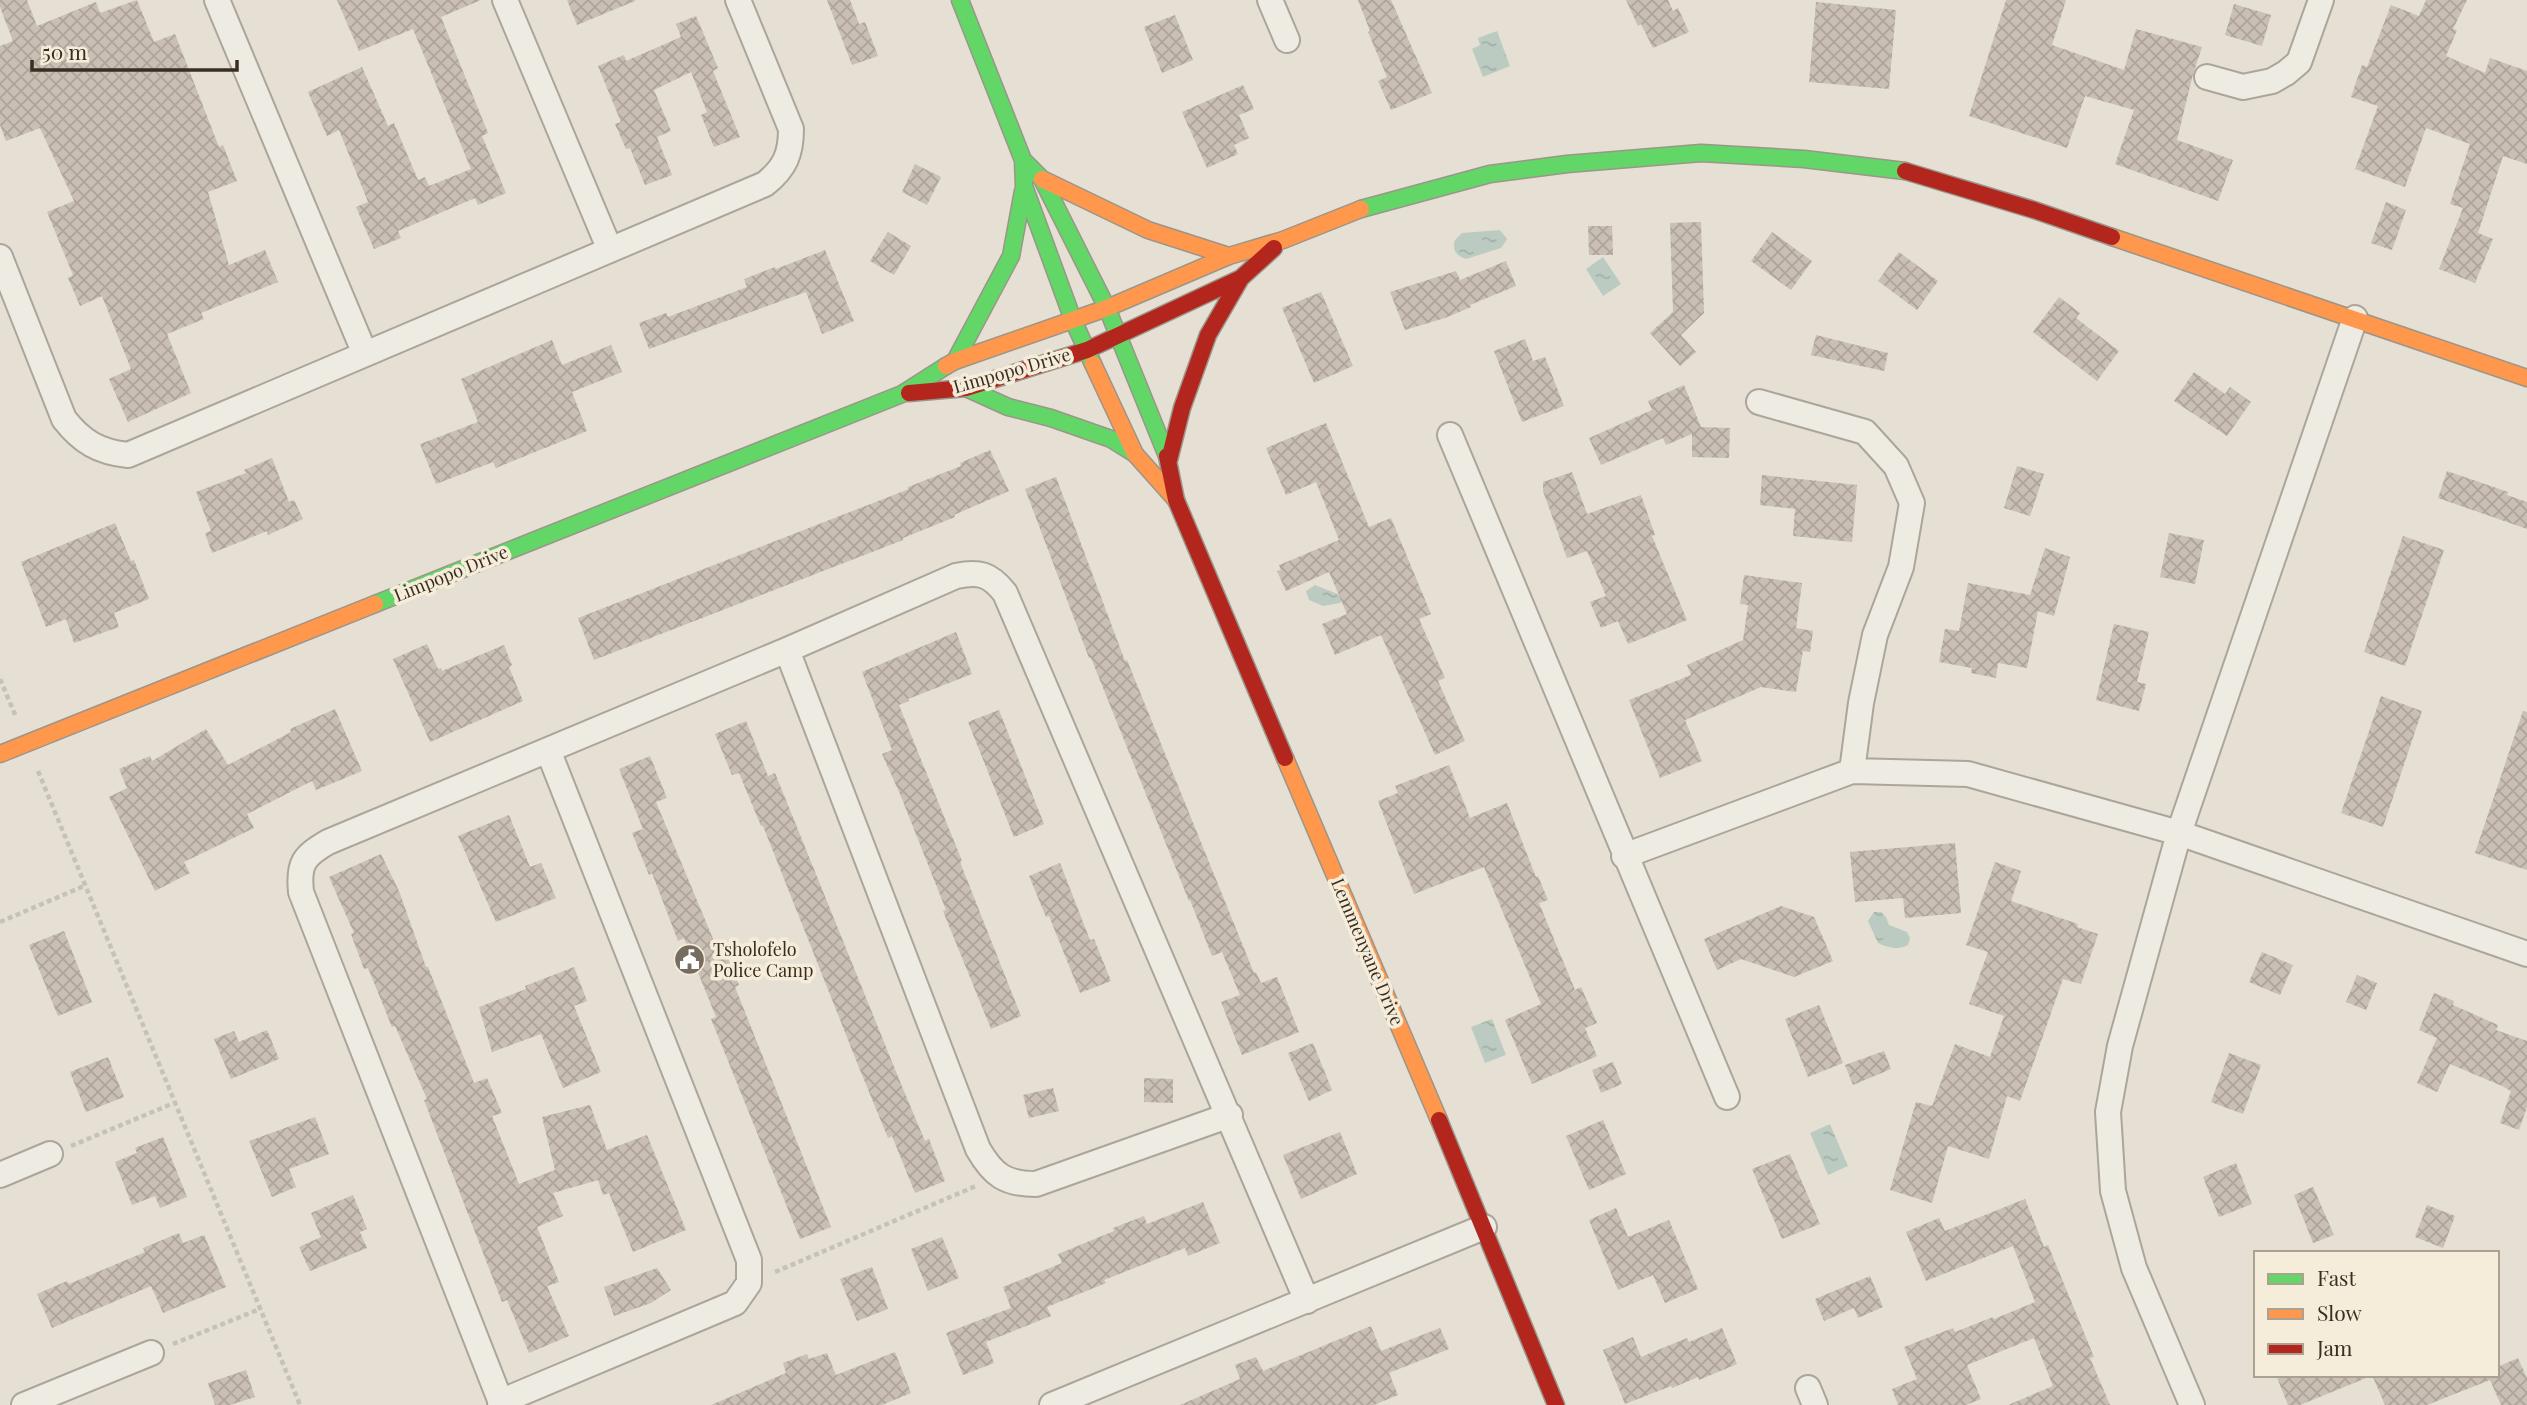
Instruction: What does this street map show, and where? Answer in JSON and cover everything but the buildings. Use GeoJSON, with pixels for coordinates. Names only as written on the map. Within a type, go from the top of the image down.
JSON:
{"type":"FeatureCollection","features":[{"type":"Feature","properties":{"kind":"street"},"geometry":{"type":"LineString","coordinates":[[217,0],[365,354]]}},
{"type":"Feature","properties":{"kind":"street"},"geometry":{"type":"LineString","coordinates":[[505,0],[610,250]]}},
{"type":"Feature","properties":{"kind":"street"},"geometry":{"type":"LineString","coordinates":[[0,257],[64,419],[76,434],[91,446],[109,453],[128,455],[765,184],[778,174],[786,161],[791,146],[791,129],[738,0]]}},
{"type":"Feature","properties":{"kind":"street"},"geometry":{"type":"LineString","coordinates":[[955,361],[1012,256],[1024,186],[1023,160],[960,0]]}},
{"type":"Feature","properties":{"kind":"street"},"geometry":{"type":"LineString","coordinates":[[1270,0],[1287,40]]}},
{"type":"Feature","properties":{"kind":"street"},"geometry":{"type":"LineString","coordinates":[[2207,77],[2243,87],[2273,81],[2286,73],[2299,62],[2321,0]]}},
{"type":"Feature","properties":{"kind":"street"},"geometry":{"type":"LineString","coordinates":[[1169,460],[1182,408],[1208,335],[1241,278],[1283,240],[1350,212],[1490,174],[1567,164],[1701,153],[1804,159],[1904,171],[2047,214],[2527,377]]}},
{"type":"Feature","properties":{"kind":"street"},"geometry":{"type":"LineString","coordinates":[[1023,160],[1042,179],[1080,199],[1148,230],[1229,256]]}},
{"type":"Feature","properties":{"kind":"street"},"geometry":{"type":"LineString","coordinates":[[1042,179],[1107,308],[1169,460],[1176,500]]}},
{"type":"Feature","properties":{"kind":"street"},"geometry":{"type":"LineString","coordinates":[[1024,186],[1073,320],[1135,454]]}},
{"type":"Feature","properties":{"kind":"street","name":"Limpopo Drive"},"geometry":{"type":"LineString","coordinates":[[0,754],[902,394],[955,361],[1107,308],[1229,256],[1283,240]]}},
{"type":"Feature","properties":{"kind":"street","name":"Limpopo Drive"},"geometry":{"type":"LineString","coordinates":[[902,394],[966,388],[1087,350],[1241,278]]}},
{"type":"Feature","properties":{"kind":"street"},"geometry":{"type":"LineString","coordinates":[[2192,1405],[2134,1268],[2113,1191],[2108,1111],[2120,1046],[2179,833],[2355,318]]}},
{"type":"Feature","properties":{"kind":"street"},"geometry":{"type":"LineString","coordinates":[[966,388],[1008,407],[1051,418],[1111,439],[1135,454],[1176,500]]}},
{"type":"Feature","properties":{"kind":"street"},"geometry":{"type":"LineString","coordinates":[[1759,402],[1865,432],[1896,466],[1912,503],[1901,567],[1875,635],[1861,703],[1852,771]]}},
{"type":"Feature","properties":{"kind":"street"},"geometry":{"type":"LineString","coordinates":[[1450,435],[1727,1097]]}},
{"type":"Feature","properties":{"kind":"street","name":"Lemmenyane Drive"},"geometry":{"type":"LineString","coordinates":[[1176,500],[1484,1227],[1556,1405]]}},
{"type":"Feature","properties":{"kind":"street"},"geometry":{"type":"LineString","coordinates":[[548,750],[749,1261],[749,1283],[736,1303],[501,1404],[301,892],[299,874],[302,862],[312,851],[328,842],[787,650],[956,576],[984,573],[995,581],[1004,593],[1230,1115],[1307,1301]]}},
{"type":"Feature","properties":{"kind":"street"},"geometry":{"type":"LineString","coordinates":[[787,650],[978,1149],[986,1163],[999,1176],[1015,1184],[1035,1184],[1230,1115]]}},
{"type":"Feature","properties":{"kind":"street"},"geometry":{"type":"LineString","coordinates":[[1624,856],[1852,771],[1968,774],[2179,833],[2527,954]]}},
{"type":"Feature","properties":{"kind":"street"},"geometry":{"type":"LineString","coordinates":[[0,1175],[50,1154]]}},
{"type":"Feature","properties":{"kind":"street"},"geometry":{"type":"LineString","coordinates":[[1052,1405],[1095,1397],[1307,1301],[1484,1227]]}},
{"type":"Feature","properties":{"kind":"street"},"geometry":{"type":"LineString","coordinates":[[24,1405],[151,1353]]}},
{"type":"Feature","properties":{"kind":"path"},"geometry":{"type":"LineString","coordinates":[[0,679],[300,1405]]}},
{"type":"Feature","properties":{"kind":"path"},"geometry":{"type":"LineString","coordinates":[[0,922],[84,886]]}},
{"type":"Feature","properties":{"kind":"path"},"geometry":{"type":"LineString","coordinates":[[50,1154],[174,1103]]}},
{"type":"Feature","properties":{"kind":"path"},"geometry":{"type":"LineString","coordinates":[[749,1283],[999,1176]]}},
{"type":"Feature","properties":{"kind":"path"},"geometry":{"type":"LineString","coordinates":[[151,1353],[260,1309]]}},
{"type":"Feature","properties":{"kind":"water"},"geometry":{"type":"Polygon","coordinates":[[[1497,31],[1510,66],[1483,77],[1472,49],[1480,45],[1478,38],[1497,31]]]}},
{"type":"Feature","properties":{"kind":"water"},"geometry":{"type":"Polygon","coordinates":[[[1500,230],[1507,239],[1501,248],[1466,259],[1456,252],[1455,240],[1462,233],[1500,230]]]}},
{"type":"Feature","properties":{"kind":"water"},"geometry":{"type":"Polygon","coordinates":[[[1603,257],[1621,284],[1603,296],[1586,269],[1603,257]]]}},
{"type":"Feature","properties":{"kind":"water"},"geometry":{"type":"Polygon","coordinates":[[[1315,585],[1340,595],[1342,600],[1340,603],[1323,606],[1309,600],[1306,591],[1315,585]]]}},
{"type":"Feature","properties":{"kind":"water"},"geometry":{"type":"Polygon","coordinates":[[[1874,912],[1881,912],[1889,925],[1907,932],[1910,938],[1908,945],[1893,948],[1878,943],[1868,921],[1874,912]]]}},
{"type":"Feature","properties":{"kind":"water"},"geometry":{"type":"Polygon","coordinates":[[[1492,1019],[1506,1055],[1485,1063],[1471,1027],[1492,1019]]]}},
{"type":"Feature","properties":{"kind":"water"},"geometry":{"type":"Polygon","coordinates":[[[1830,1124],[1848,1166],[1828,1175],[1810,1133],[1830,1124]]]}},
{"type":"Feature","properties":{"kind":"traffic: fast"},"geometry":{"type":"LineString","coordinates":[[960,0],[1023,160],[1024,186],[1073,320],[1093,364]]}},
{"type":"Feature","properties":{"kind":"traffic: fast"},"geometry":{"type":"LineString","coordinates":[[1361,209],[1490,174],[1567,164],[1701,153],[1804,159],[1905,171]]}},
{"type":"Feature","properties":{"kind":"traffic: fast"},"geometry":{"type":"LineString","coordinates":[[1023,160],[1042,179],[1107,308],[1167,456]]}},
{"type":"Feature","properties":{"kind":"traffic: fast"},"geometry":{"type":"LineString","coordinates":[[955,361],[1011,256],[1023,191]]}},
{"type":"Feature","properties":{"kind":"traffic: fast"},"geometry":{"type":"LineString","coordinates":[[375,604],[902,394],[946,366]]}},
{"type":"Feature","properties":{"kind":"traffic: fast"},"geometry":{"type":"LineString","coordinates":[[966,388],[1008,407],[1051,418],[1111,439],[1135,454]]}},
{"type":"Feature","properties":{"kind":"traffic: slow"},"geometry":{"type":"LineString","coordinates":[[1042,179],[1148,230],[1229,256]]}},
{"type":"Feature","properties":{"kind":"traffic: slow"},"geometry":{"type":"LineString","coordinates":[[946,366],[1107,308],[1229,256],[1283,240],[1361,209]]}},
{"type":"Feature","properties":{"kind":"traffic: slow"},"geometry":{"type":"LineString","coordinates":[[2112,237],[2527,378]]}},
{"type":"Feature","properties":{"kind":"traffic: slow"},"geometry":{"type":"LineString","coordinates":[[1093,364],[1135,454],[1176,500]]}},
{"type":"Feature","properties":{"kind":"traffic: slow"},"geometry":{"type":"LineString","coordinates":[[0,754],[375,604]]}},
{"type":"Feature","properties":{"kind":"traffic: slow"},"geometry":{"type":"LineString","coordinates":[[1285,758],[1439,1120]]}},
{"type":"Feature","properties":{"kind":"traffic: jam"},"geometry":{"type":"LineString","coordinates":[[1905,171],[2112,237]]}},
{"type":"Feature","properties":{"kind":"traffic: jam"},"geometry":{"type":"LineString","coordinates":[[909,393],[966,388],[1087,350],[1241,278],[1274,248]]}},
{"type":"Feature","properties":{"kind":"traffic: jam"},"geometry":{"type":"LineString","coordinates":[[1169,460],[1182,408],[1208,335],[1241,278]]}},
{"type":"Feature","properties":{"kind":"traffic: jam"},"geometry":{"type":"LineString","coordinates":[[1167,456],[1176,500],[1285,758]]}},
{"type":"Feature","properties":{"kind":"traffic: jam"},"geometry":{"type":"LineString","coordinates":[[1439,1120],[1556,1405]]}},
{"type":"Feature","properties":{"kind":"place","name":"Tsholofelo Police Camp"},"geometry":{"type":"Point","coordinates":[690,960]}}]}
